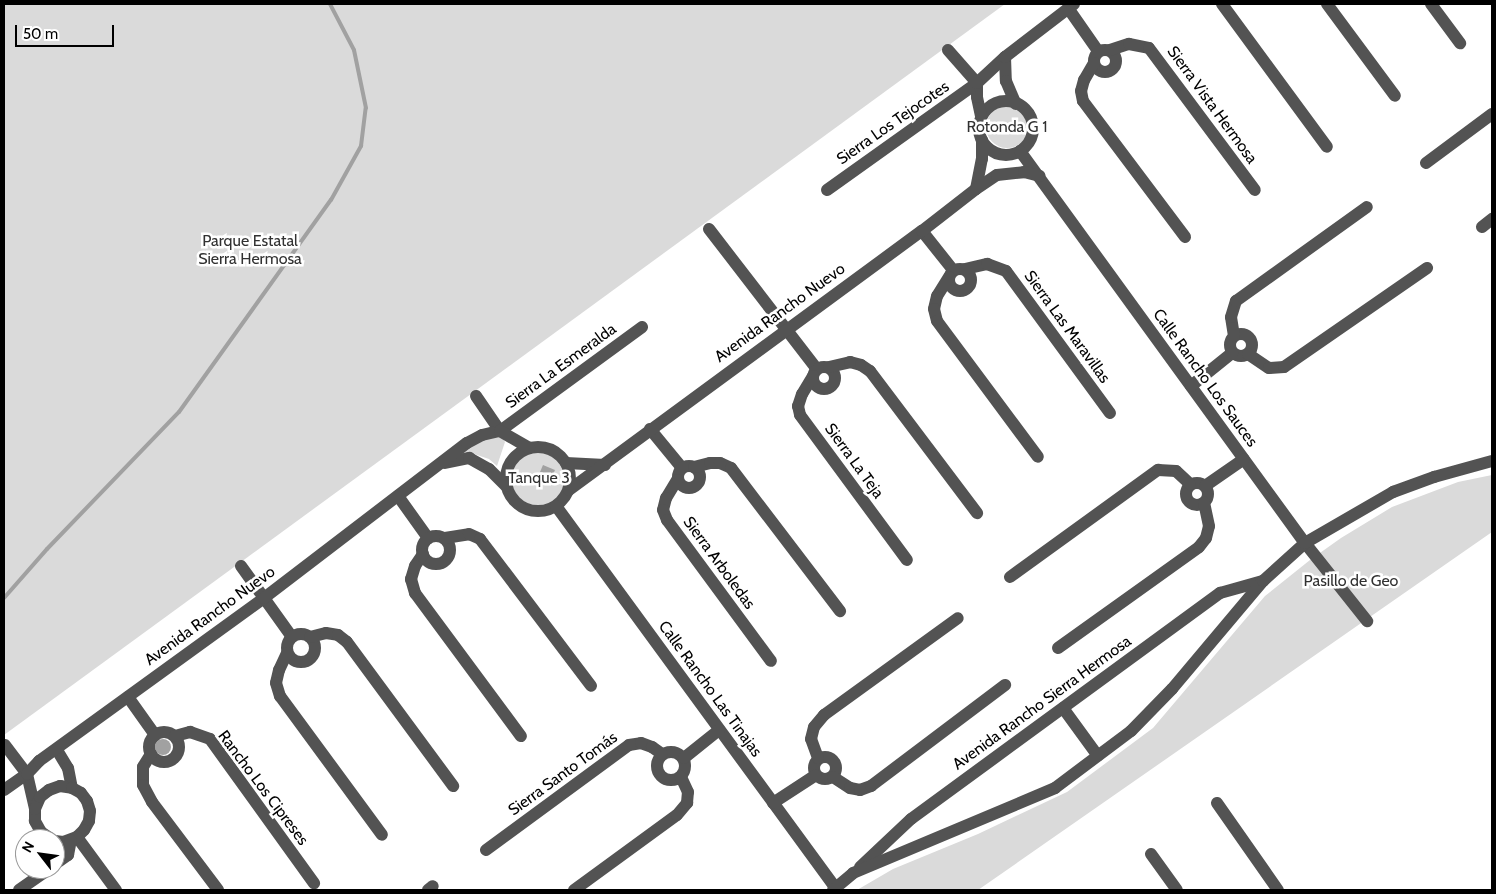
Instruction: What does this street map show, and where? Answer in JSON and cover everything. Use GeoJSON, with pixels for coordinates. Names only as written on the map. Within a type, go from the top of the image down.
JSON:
{"type":"FeatureCollection","features":[{"type":"Feature","properties":{"kind":"street"},"geometry":{"type":"LineString","coordinates":[[1222,4],[1327,147]]}},
{"type":"Feature","properties":{"kind":"street"},"geometry":{"type":"LineString","coordinates":[[1327,4],[1395,96]]}},
{"type":"Feature","properties":{"kind":"street"},"geometry":{"type":"LineString","coordinates":[[1431,4],[1460,44]]}},
{"type":"Feature","properties":{"kind":"street"},"geometry":{"type":"LineString","coordinates":[[997,175],[1015,153],[1027,144],[1032,136],[1030,117],[1016,104],[1006,82],[1005,57],[1071,6],[1101,55],[1084,80],[1081,91],[1083,101],[1185,237]]}},
{"type":"Feature","properties":{"kind":"street","name":"Sierra Vista Hermosa"},"geometry":{"type":"LineString","coordinates":[[1101,55],[1129,44],[1149,48],[1255,190]]}},
{"type":"Feature","properties":{"kind":"street"},"geometry":{"type":"LineString","coordinates":[[948,50],[977,83],[977,97],[982,116]]}},
{"type":"Feature","properties":{"kind":"street","name":"Sierra Los Tejocotes"},"geometry":{"type":"LineString","coordinates":[[827,190],[977,83],[1005,57]]}},
{"type":"Feature","properties":{"kind":"street"},"geometry":{"type":"LineString","coordinates":[[976,188],[982,159],[982,140],[979,128],[982,116],[988,108],[996,103],[1016,104]]}},
{"type":"Feature","properties":{"kind":"street"},"geometry":{"type":"LineString","coordinates":[[1426,163],[1492,114]]}},
{"type":"Feature","properties":{"kind":"street"},"geometry":{"type":"LineString","coordinates":[[982,140],[993,152],[1015,153]]}},
{"type":"Feature","properties":{"kind":"street","name":"Calle Rancho Los Sauces"},"geometry":{"type":"LineString","coordinates":[[1015,153],[1040,176],[1305,543],[1367,621]]}},
{"type":"Feature","properties":{"kind":"street"},"geometry":{"type":"LineString","coordinates":[[997,175],[1024,172],[1040,176]]}},
{"type":"Feature","properties":{"kind":"street","name":"Avenida Rancho Nuevo"},"geometry":{"type":"LineString","coordinates":[[569,490],[922,231],[976,188],[997,175]]}},
{"type":"Feature","properties":{"kind":"street"},"geometry":{"type":"LineString","coordinates":[[1234,336],[1231,318],[1236,301],[1368,208]]}},
{"type":"Feature","properties":{"kind":"street"},"geometry":{"type":"LineString","coordinates":[[709,228],[820,371],[850,362],[861,365],[870,371],[977,513]]}},
{"type":"Feature","properties":{"kind":"street"},"geometry":{"type":"LineString","coordinates":[[922,231],[956,272],[937,296],[934,309],[937,321],[1038,457]]}},
{"type":"Feature","properties":{"kind":"street","name":"Sierra Las Maravillas"},"geometry":{"type":"LineString","coordinates":[[956,272],[987,264],[1006,271],[1110,413]]}},
{"type":"Feature","properties":{"kind":"street"},"geometry":{"type":"LineString","coordinates":[[1248,354],[1269,368],[1284,367],[1427,268]]}},
{"type":"Feature","properties":{"kind":"street","name":"Sierra La Esmeralda"},"geometry":{"type":"LineString","coordinates":[[442,464],[467,443],[482,435],[500,431],[642,327]]}},
{"type":"Feature","properties":{"kind":"street"},"geometry":{"type":"LineString","coordinates":[[1241,334],[1248,336],[1252,341],[1252,348],[1248,354],[1243,357],[1232,353],[1230,341],[1234,336],[1241,334]]}},
{"type":"Feature","properties":{"kind":"street"},"geometry":{"type":"LineString","coordinates":[[1191,386],[1232,353]]}},
{"type":"Feature","properties":{"kind":"street","name":"Sierra La Teja"},"geometry":{"type":"LineString","coordinates":[[820,371],[802,394],[798,406],[800,415],[907,560]]}},
{"type":"Feature","properties":{"kind":"street"},"geometry":{"type":"LineString","coordinates":[[476,396],[500,431],[530,448]]}},
{"type":"Feature","properties":{"kind":"street"},"geometry":{"type":"LineString","coordinates":[[650,429],[684,472],[710,463],[720,463],[731,468],[840,611]]}},
{"type":"Feature","properties":{"kind":"street"},"geometry":{"type":"LineString","coordinates":[[442,464],[469,458],[489,469],[506,486],[511,498],[520,506],[532,511],[544,511],[556,506],[569,490],[570,476],[566,463],[557,452],[544,447],[530,448],[519,453],[510,462],[506,474],[506,486]]}},
{"type":"Feature","properties":{"kind":"street"},"geometry":{"type":"LineString","coordinates":[[1205,486],[1244,459]]}},
{"type":"Feature","properties":{"kind":"street","name":"Avenida Rancho Sierra Hermosa"},"geometry":{"type":"LineString","coordinates":[[853,873],[1055,788],[1131,731],[1172,689],[1263,581],[1305,543],[1393,492],[1434,476],[1492,461]]}},
{"type":"Feature","properties":{"kind":"street"},"geometry":{"type":"LineString","coordinates":[[566,463],[605,465]]}},
{"type":"Feature","properties":{"kind":"street","name":"Avenida Rancho Nuevo"},"geometry":{"type":"LineString","coordinates":[[4,790],[26,774],[39,761],[57,750],[264,598],[442,464]]}},
{"type":"Feature","properties":{"kind":"street"},"geometry":{"type":"LineString","coordinates":[[1010,577],[1158,470],[1176,471],[1190,484]]}},
{"type":"Feature","properties":{"kind":"street","name":"Sierra Arboledas"},"geometry":{"type":"LineString","coordinates":[[684,472],[666,498],[663,510],[667,520],[770,661]]}},
{"type":"Feature","properties":{"kind":"street"},"geometry":{"type":"LineString","coordinates":[[1196,482],[1205,486],[1208,498],[1204,503],[1195,505],[1188,501],[1185,491],[1190,484],[1196,482]]}},
{"type":"Feature","properties":{"kind":"street"},"geometry":{"type":"LineString","coordinates":[[398,496],[428,538]]}},
{"type":"Feature","properties":{"kind":"street"},"geometry":{"type":"LineString","coordinates":[[1058,648],[1199,547],[1206,538],[1209,526],[1204,503]]}},
{"type":"Feature","properties":{"kind":"street","name":"Calle Rancho Las Tinajas"},"geometry":{"type":"LineString","coordinates":[[556,506],[836,890]]}},
{"type":"Feature","properties":{"kind":"street"},"geometry":{"type":"LineString","coordinates":[[445,538],[450,544],[451,552],[448,559],[434,564],[427,560],[423,554],[423,545],[428,538],[436,535],[445,538],[469,534],[480,539],[591,686]]}},
{"type":"Feature","properties":{"kind":"street"},"geometry":{"type":"LineString","coordinates":[[423,554],[415,566],[411,579],[415,593],[521,736]]}},
{"type":"Feature","properties":{"kind":"street"},"geometry":{"type":"LineString","coordinates":[[241,566],[292,637]]}},
{"type":"Feature","properties":{"kind":"street","name":"Avenida Rancho Sierra Hermosa"},"geometry":{"type":"LineString","coordinates":[[836,890],[911,819],[1220,593],[1263,581]]}},
{"type":"Feature","properties":{"kind":"street"},"geometry":{"type":"LineString","coordinates":[[818,758],[811,739],[814,727],[824,714],[958,618]]}},
{"type":"Feature","properties":{"kind":"street"},"geometry":{"type":"LineString","coordinates":[[382,835],[280,696],[276,684],[279,670],[287,653],[288,641],[292,637],[298,634],[310,637],[326,633],[338,635],[347,642],[453,786]]}},
{"type":"Feature","properties":{"kind":"street"},"geometry":{"type":"LineString","coordinates":[[287,653],[296,662],[310,660],[316,649],[310,637]]}},
{"type":"Feature","properties":{"kind":"street"},"geometry":{"type":"LineString","coordinates":[[816,776],[821,779],[833,777],[850,788],[860,790],[871,786],[1005,685]]}},
{"type":"Feature","properties":{"kind":"street"},"geometry":{"type":"LineString","coordinates":[[128,697],[155,735],[150,740],[151,754],[143,767],[143,785],[152,802],[218,890]]}},
{"type":"Feature","properties":{"kind":"street"},"geometry":{"type":"LineString","coordinates":[[1063,708],[1098,756]]}},
{"type":"Feature","properties":{"kind":"street"},"geometry":{"type":"LineString","coordinates":[[662,754],[657,768],[667,780],[674,780],[681,777],[686,768],[684,758],[719,730]]}},
{"type":"Feature","properties":{"kind":"street","name":"Rancho Los Cipreses"},"geometry":{"type":"LineString","coordinates":[[155,735],[162,731],[169,732],[175,736],[190,732],[210,739],[314,883]]}},
{"type":"Feature","properties":{"kind":"street"},"geometry":{"type":"LineString","coordinates":[[151,754],[160,762],[173,759],[180,748],[175,736]]}},
{"type":"Feature","properties":{"kind":"street","name":"Sierra Santo Tomás"},"geometry":{"type":"LineString","coordinates":[[486,850],[629,745],[641,743],[652,747],[662,754],[670,751],[678,752],[684,758]]}},
{"type":"Feature","properties":{"kind":"street"},"geometry":{"type":"LineString","coordinates":[[5,745],[26,774],[35,809],[35,821],[40,829]]}},
{"type":"Feature","properties":{"kind":"street"},"geometry":{"type":"LineString","coordinates":[[57,750],[68,768],[72,788]]}},
{"type":"Feature","properties":{"kind":"street"},"geometry":{"type":"LineString","coordinates":[[816,776],[814,764],[818,758],[825,756],[832,758],[836,764],[836,771],[833,777]]}},
{"type":"Feature","properties":{"kind":"street"},"geometry":{"type":"LineString","coordinates":[[773,803],[816,776]]}},
{"type":"Feature","properties":{"kind":"street"},"geometry":{"type":"LineString","coordinates":[[574,890],[677,815],[687,803],[688,792],[681,777]]}},
{"type":"Feature","properties":{"kind":"street"},"geometry":{"type":"LineString","coordinates":[[35,809],[40,798],[49,790],[60,786],[72,788],[81,793],[87,801],[90,811],[84,830],[74,839],[68,855],[65,857]]}},
{"type":"Feature","properties":{"kind":"street"},"geometry":{"type":"LineString","coordinates":[[1217,803],[1278,890]]}},
{"type":"Feature","properties":{"kind":"street"},"geometry":{"type":"LineString","coordinates":[[65,840],[74,839]]}},
{"type":"Feature","properties":{"kind":"street"},"geometry":{"type":"LineString","coordinates":[[74,839],[116,890]]}},
{"type":"Feature","properties":{"kind":"street"},"geometry":{"type":"LineString","coordinates":[[1151,854],[1177,890]]}},
{"type":"Feature","properties":{"kind":"green space","name":"Parque Estatal Sierra Hermosa"},"geometry":{"type":"Polygon","coordinates":[[[4,4],[1005,4],[4,735],[4,4]]]}},
{"type":"Feature","properties":{"kind":"green space","name":"Rotonda G 1"},"geometry":{"type":"Polygon","coordinates":[[[1003,106],[1011,106],[1022,112],[1028,127],[1022,142],[1011,148],[1003,148],[992,142],[986,131],[986,123],[992,112],[1003,106]]]}},
{"type":"Feature","properties":{"kind":"green space"},"geometry":{"type":"Polygon","coordinates":[[[502,437],[505,442],[497,466],[489,459],[474,454],[455,457],[484,438],[502,437]]]}},
{"type":"Feature","properties":{"kind":"green space","name":"Tanque 3"},"geometry":{"type":"Polygon","coordinates":[[[534,450],[544,450],[559,458],[565,467],[567,478],[565,489],[559,498],[544,506],[534,506],[523,501],[516,494],[511,483],[511,473],[516,462],[523,455],[534,450]]]}},
{"type":"Feature","properties":{"kind":"green space","name":"Pasillo de Geo"},"geometry":{"type":"Polygon","coordinates":[[[1492,475],[1492,532],[978,890],[857,890],[893,869],[978,834],[1067,792],[1153,728],[1265,596],[1310,560],[1341,538],[1392,507],[1458,482],[1492,475]]]}},
{"type":"Feature","properties":{"kind":"shaded area"},"geometry":{"type":"Polygon","coordinates":[[[543,465],[555,470],[550,481],[538,476],[543,465]]]}},
{"type":"Feature","properties":{"kind":"shaded area"},"geometry":{"type":"Polygon","coordinates":[[[160,739],[166,739],[171,744],[169,753],[160,755],[155,750],[155,744],[160,739]]]}},
{"type":"Feature","properties":{"kind":"waterway"},"geometry":{"type":"LineString","coordinates":[[4,598],[47,549],[179,412],[331,200],[361,146],[366,108],[354,50],[330,4]]}}]}
